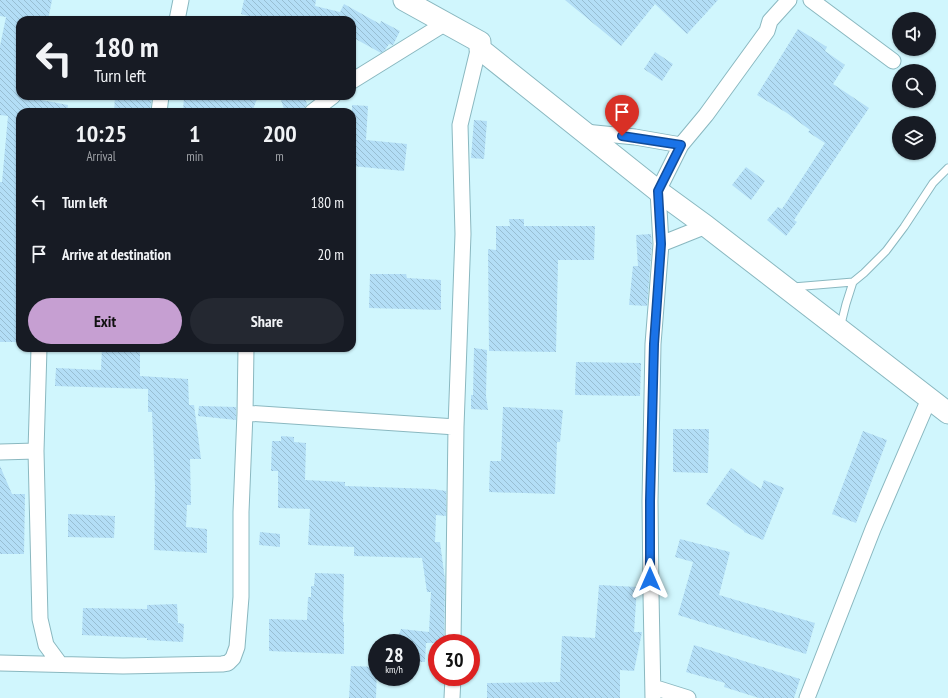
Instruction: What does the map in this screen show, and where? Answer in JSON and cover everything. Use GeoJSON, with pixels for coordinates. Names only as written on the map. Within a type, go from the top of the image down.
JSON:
{"type":"FeatureCollection","features":[{"type":"Feature","properties":{"kind":"main road"},"geometry":{"type":"LineString","coordinates":[[404,0],[444,24],[480,42],[480,49],[658,191],[706,226],[948,413]]}},
{"type":"Feature","properties":{"kind":"street"},"geometry":{"type":"LineString","coordinates":[[177,16],[181,0]]}},
{"type":"Feature","properties":{"kind":"street"},"geometry":{"type":"LineString","coordinates":[[688,698],[653,693],[651,485],[654,344],[661,244],[658,191],[681,145],[726,88],[767,31],[770,21],[789,0]]}},
{"type":"Feature","properties":{"kind":"street"},"geometry":{"type":"LineString","coordinates":[[811,0],[893,62]]}},
{"type":"Feature","properties":{"kind":"street"},"geometry":{"type":"LineString","coordinates":[[356,79],[444,24]]}},
{"type":"Feature","properties":{"kind":"street"},"geometry":{"type":"LineString","coordinates":[[453,634],[456,427],[463,234],[460,125],[480,42]]}},
{"type":"Feature","properties":{"kind":"street"},"geometry":{"type":"LineString","coordinates":[[318,108],[328,100]]}},
{"type":"Feature","properties":{"kind":"street"},"geometry":{"type":"LineString","coordinates":[[585,132],[635,137],[681,145]]}},
{"type":"Feature","properties":{"kind":"street"},"geometry":{"type":"LineString","coordinates":[[661,244],[706,226]]}},
{"type":"Feature","properties":{"kind":"street"},"geometry":{"type":"LineString","coordinates":[[39,352],[36,451],[40,619],[46,645],[60,664]]}},
{"type":"Feature","properties":{"kind":"street"},"geometry":{"type":"LineString","coordinates":[[0,663],[123,666],[222,664],[228,663],[233,658],[237,647],[241,597],[241,512],[246,413],[246,352]]}},
{"type":"Feature","properties":{"kind":"street"},"geometry":{"type":"LineString","coordinates":[[807,698],[872,529],[929,399]]}},
{"type":"Feature","properties":{"kind":"street"},"geometry":{"type":"LineString","coordinates":[[246,413],[456,427]]}},
{"type":"Feature","properties":{"kind":"street"},"geometry":{"type":"LineString","coordinates":[[0,452],[36,451]]}},
{"type":"Feature","properties":{"kind":"street"},"geometry":{"type":"LineString","coordinates":[[452,698],[453,686]]}},
{"type":"Feature","properties":{"kind":"lane"},"geometry":{"type":"LineString","coordinates":[[840,329],[853,282],[886,250],[904,227],[933,183],[948,168]]}},
{"type":"Feature","properties":{"kind":"lane"},"geometry":{"type":"LineString","coordinates":[[785,287],[853,282]]}},
{"type":"Feature","properties":{"kind":"building"},"geometry":{"type":"Polygon","coordinates":[[[0,0],[52,0],[49,16],[16,16],[16,100],[41,100],[68,105],[68,108],[16,108],[16,342],[0,342],[0,182],[2,182],[8,116],[0,115],[0,46],[6,17],[0,16],[0,0]]]}},
{"type":"Feature","properties":{"kind":"building"},"geometry":{"type":"Polygon","coordinates":[[[244,0],[316,0],[315,6],[340,12],[344,4],[380,24],[381,21],[400,31],[393,45],[389,44],[381,53],[356,39],[356,16],[248,16],[241,14],[244,0]]]}},
{"type":"Feature","properties":{"kind":"building"},"geometry":{"type":"Polygon","coordinates":[[[565,0],[718,0],[687,34],[655,4],[621,46],[565,0]]]}},
{"type":"Feature","properties":{"kind":"building"},"geometry":{"type":"Polygon","coordinates":[[[798,29],[827,47],[825,51],[845,65],[833,84],[869,108],[794,220],[797,222],[786,236],[767,220],[778,207],[782,209],[825,143],[808,132],[810,130],[787,113],[757,95],[798,29]]]}},
{"type":"Feature","properties":{"kind":"building"},"geometry":{"type":"Polygon","coordinates":[[[655,52],[673,64],[662,81],[644,69],[655,52]]]}},
{"type":"Feature","properties":{"kind":"building"},"geometry":{"type":"Polygon","coordinates":[[[115,100],[152,100],[150,108],[114,108],[115,100]]]}},
{"type":"Feature","properties":{"kind":"building"},"geometry":{"type":"Polygon","coordinates":[[[184,100],[256,100],[254,108],[183,108],[184,100]]]}},
{"type":"Feature","properties":{"kind":"building"},"geometry":{"type":"Polygon","coordinates":[[[281,100],[306,100],[307,104],[304,108],[284,108],[281,100]]]}},
{"type":"Feature","properties":{"kind":"building"},"geometry":{"type":"Polygon","coordinates":[[[352,105],[368,106],[366,140],[407,144],[404,171],[356,166],[356,108],[352,108],[352,105]]]}},
{"type":"Feature","properties":{"kind":"building"},"geometry":{"type":"Polygon","coordinates":[[[474,120],[487,121],[484,159],[471,158],[474,120]]]}},
{"type":"Feature","properties":{"kind":"building"},"geometry":{"type":"Polygon","coordinates":[[[746,167],[765,181],[751,200],[732,185],[746,167]]]}},
{"type":"Feature","properties":{"kind":"building"},"geometry":{"type":"Polygon","coordinates":[[[509,219],[524,219],[524,226],[595,226],[594,260],[558,260],[556,352],[489,351],[488,249],[496,250],[496,226],[510,226],[509,219]]]}},
{"type":"Feature","properties":{"kind":"building"},"geometry":{"type":"Polygon","coordinates":[[[651,234],[652,244],[647,306],[629,305],[633,266],[638,266],[636,235],[651,234]]]}},
{"type":"Feature","properties":{"kind":"building"},"geometry":{"type":"Polygon","coordinates":[[[370,274],[406,274],[407,278],[441,280],[441,310],[369,308],[370,274]]]}},
{"type":"Feature","properties":{"kind":"building"},"geometry":{"type":"Polygon","coordinates":[[[474,348],[487,350],[486,396],[488,410],[471,409],[471,395],[473,395],[474,348]]]}},
{"type":"Feature","properties":{"kind":"building"},"geometry":{"type":"Polygon","coordinates":[[[102,352],[140,352],[140,376],[188,379],[189,405],[194,405],[201,459],[190,459],[191,505],[187,505],[186,527],[207,529],[207,553],[154,550],[155,486],[152,412],[148,412],[148,389],[55,386],[56,368],[101,370],[102,352]]]}},
{"type":"Feature","properties":{"kind":"building"},"geometry":{"type":"Polygon","coordinates":[[[576,362],[641,363],[640,396],[575,395],[576,362]]]}},
{"type":"Feature","properties":{"kind":"building"},"geometry":{"type":"Polygon","coordinates":[[[199,406],[236,407],[236,420],[198,416],[199,406]]]}},
{"type":"Feature","properties":{"kind":"building"},"geometry":{"type":"Polygon","coordinates":[[[503,407],[563,410],[560,442],[557,442],[555,494],[489,492],[490,461],[501,461],[503,407]]]}},
{"type":"Feature","properties":{"kind":"building"},"geometry":{"type":"Polygon","coordinates":[[[673,429],[709,429],[708,473],[673,472],[673,429]]]}},
{"type":"Feature","properties":{"kind":"building"},"geometry":{"type":"Polygon","coordinates":[[[863,431],[887,440],[856,523],[832,514],[863,431]]]}},
{"type":"Feature","properties":{"kind":"building"},"geometry":{"type":"Polygon","coordinates":[[[281,436],[294,437],[294,442],[306,443],[305,480],[345,482],[345,486],[433,489],[446,491],[446,516],[436,515],[435,542],[440,542],[445,580],[444,634],[428,634],[425,662],[420,662],[420,634],[399,634],[401,629],[429,632],[431,592],[427,592],[422,558],[354,556],[354,547],[308,545],[310,509],[278,508],[278,471],[271,471],[272,441],[281,441],[281,436]]]}},
{"type":"Feature","properties":{"kind":"building"},"geometry":{"type":"Polygon","coordinates":[[[0,466],[12,494],[25,494],[24,554],[0,554],[0,466]]]}},
{"type":"Feature","properties":{"kind":"building"},"geometry":{"type":"Polygon","coordinates":[[[731,468],[761,489],[764,480],[784,488],[763,540],[744,532],[706,504],[731,468]]]}},
{"type":"Feature","properties":{"kind":"building"},"geometry":{"type":"Polygon","coordinates":[[[68,514],[115,516],[114,538],[68,537],[68,514]]]}},
{"type":"Feature","properties":{"kind":"building"},"geometry":{"type":"Polygon","coordinates":[[[260,532],[280,534],[280,547],[259,545],[260,532]]]}},
{"type":"Feature","properties":{"kind":"building"},"geometry":{"type":"Polygon","coordinates":[[[680,539],[730,552],[719,595],[815,623],[806,654],[678,615],[693,562],[675,557],[680,539]]]}},
{"type":"Feature","properties":{"kind":"building"},"geometry":{"type":"Polygon","coordinates":[[[315,573],[344,574],[344,654],[269,651],[269,619],[307,620],[308,597],[311,597],[311,586],[314,586],[315,573]]]}},
{"type":"Feature","properties":{"kind":"building"},"geometry":{"type":"Polygon","coordinates":[[[599,585],[637,587],[634,632],[642,632],[634,671],[620,670],[620,698],[487,698],[487,683],[560,682],[562,636],[595,638],[599,585]]]}},
{"type":"Feature","properties":{"kind":"building"},"geometry":{"type":"Polygon","coordinates":[[[177,604],[178,623],[184,624],[183,642],[147,640],[147,638],[82,635],[83,608],[147,609],[147,605],[177,604]]]}},
{"type":"Feature","properties":{"kind":"building"},"geometry":{"type":"Polygon","coordinates":[[[694,645],[800,679],[794,698],[759,698],[724,687],[725,683],[686,672],[694,645]]]}},
{"type":"Feature","properties":{"kind":"building"},"geometry":{"type":"Polygon","coordinates":[[[351,666],[368,667],[368,686],[376,686],[376,698],[349,698],[351,666]]]}},
{"type":"Feature","properties":{"kind":"route"},"geometry":{"type":"LineString","coordinates":[[622,136],[681,145],[658,191],[661,244],[654,344],[650,501],[650,579]]}}]}
